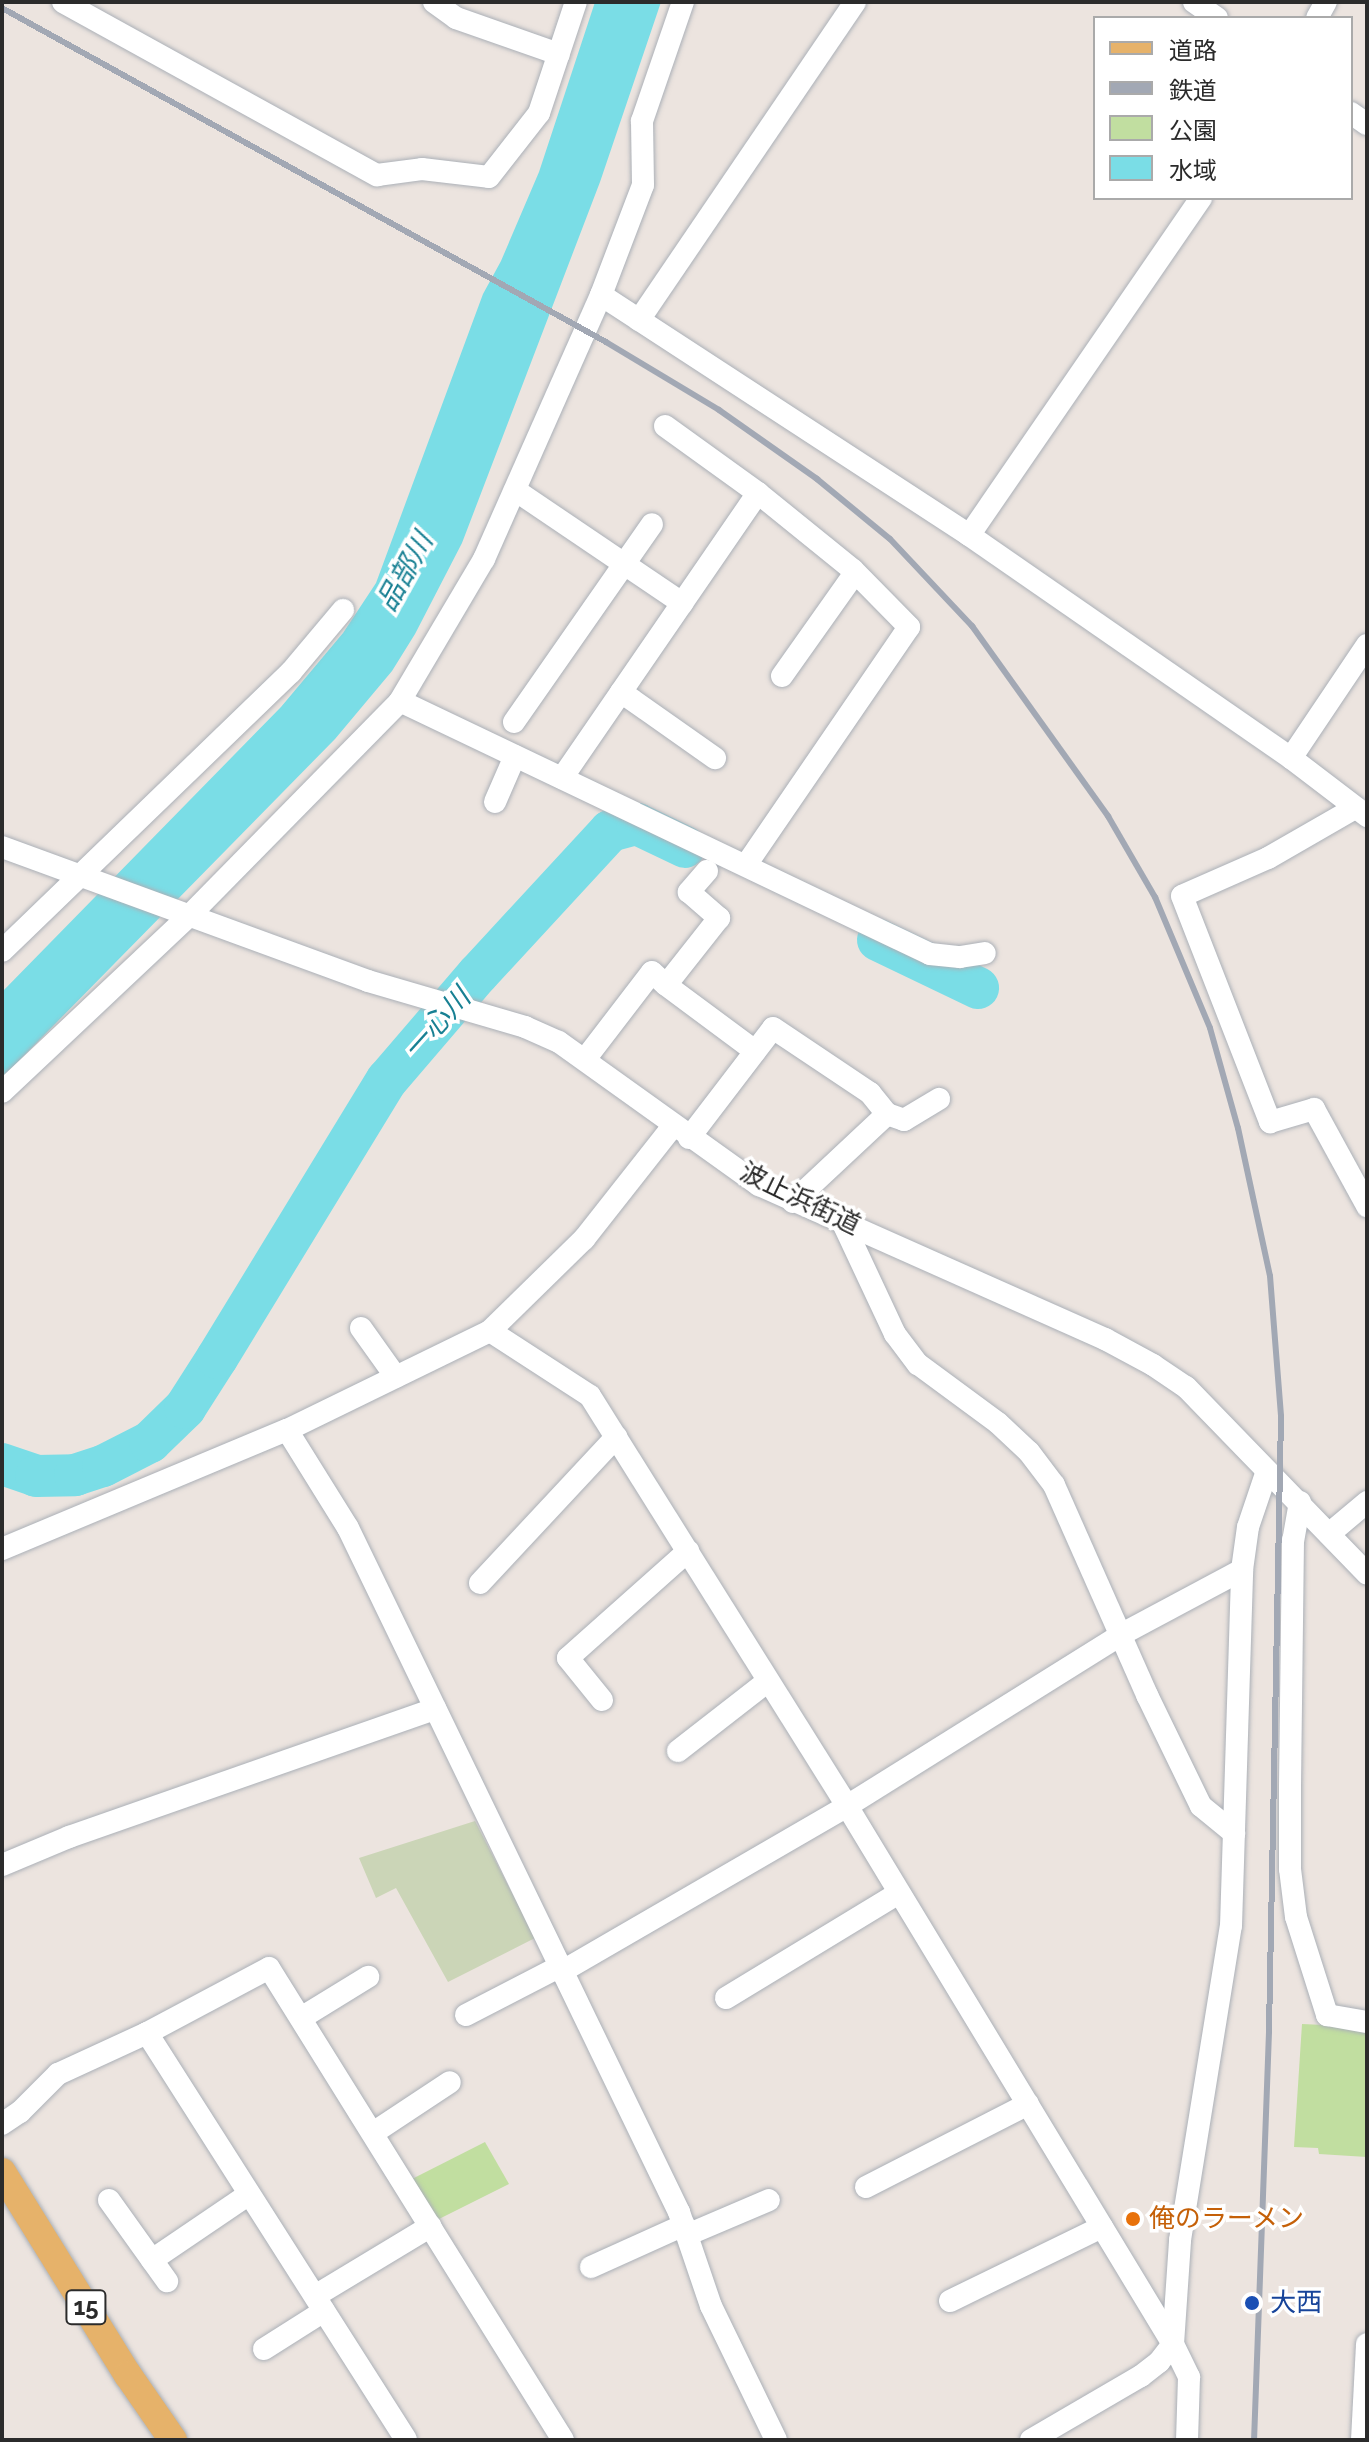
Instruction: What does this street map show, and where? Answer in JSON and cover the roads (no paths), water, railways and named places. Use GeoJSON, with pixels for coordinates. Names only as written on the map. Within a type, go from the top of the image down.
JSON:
{"type":"FeatureCollection","features":[{"type":"Feature","properties":{"kind":"main road","name":"15"},"geometry":{"type":"LineString","coordinates":[[2,2172],[128,2375],[173,2440]]}},
{"type":"Feature","properties":{"kind":"street"},"geometry":{"type":"LineString","coordinates":[[63,2],[377,175],[422,169],[489,177],[539,113],[576,2]]}},
{"type":"Feature","properties":{"kind":"street"},"geometry":{"type":"LineString","coordinates":[[434,2],[456,18],[559,54]]}},
{"type":"Feature","properties":{"kind":"street"},"geometry":{"type":"LineString","coordinates":[[2,1092],[400,701],[484,559],[601,295],[643,185],[642,121],[683,2]]}},
{"type":"Feature","properties":{"kind":"street"},"geometry":{"type":"LineString","coordinates":[[639,320],[855,2]]}},
{"type":"Feature","properties":{"kind":"street"},"geometry":{"type":"LineString","coordinates":[[1194,2],[1214,16]]}},
{"type":"Feature","properties":{"kind":"street"},"geometry":{"type":"LineString","coordinates":[[969,535],[1200,200]]}},
{"type":"Feature","properties":{"kind":"street"},"geometry":{"type":"LineString","coordinates":[[601,295],[969,535],[1291,758],[1361,812],[1182,896],[1270,1122],[1314,1109],[1364,1195]]}},
{"type":"Feature","properties":{"kind":"street"},"geometry":{"type":"LineString","coordinates":[[665,426],[758,493],[855,573],[909,627],[746,865]]}},
{"type":"Feature","properties":{"kind":"street"},"geometry":{"type":"LineString","coordinates":[[515,490],[682,603]]}},
{"type":"Feature","properties":{"kind":"street"},"geometry":{"type":"LineString","coordinates":[[562,778],[758,493]]}},
{"type":"Feature","properties":{"kind":"street"},"geometry":{"type":"LineString","coordinates":[[514,722],[652,524]]}},
{"type":"Feature","properties":{"kind":"street"},"geometry":{"type":"LineString","coordinates":[[782,676],[855,573]]}},
{"type":"Feature","properties":{"kind":"street"},"geometry":{"type":"LineString","coordinates":[[2,951],[90,878],[291,672],[343,610]]}},
{"type":"Feature","properties":{"kind":"street"},"geometry":{"type":"LineString","coordinates":[[1291,758],[1367,645]]}},
{"type":"Feature","properties":{"kind":"street"},"geometry":{"type":"LineString","coordinates":[[621,692],[715,758]]}},
{"type":"Feature","properties":{"kind":"street"},"geometry":{"type":"LineString","coordinates":[[400,701],[930,954],[960,957],[985,953]]}},
{"type":"Feature","properties":{"kind":"street"},"geometry":{"type":"LineString","coordinates":[[495,802],[515,756]]}},
{"type":"Feature","properties":{"kind":"street"},"geometry":{"type":"LineString","coordinates":[[2,847],[90,878]]}},
{"type":"Feature","properties":{"kind":"street"},"geometry":{"type":"LineString","coordinates":[[666,985],[719,918],[689,892],[707,871]]}},
{"type":"Feature","properties":{"kind":"street","name":"波止浜街道"},"geometry":{"type":"LineString","coordinates":[[90,878],[368,981],[525,1027],[586,1058],[681,1132],[759,1185],[1105,1339],[1153,1365],[1186,1387],[1367,1574]]}},
{"type":"Feature","properties":{"kind":"street"},"geometry":{"type":"LineString","coordinates":[[586,1058],[652,972],[755,1051]]}},
{"type":"Feature","properties":{"kind":"street"},"geometry":{"type":"LineString","coordinates":[[2,1549],[287,1430],[490,1331],[584,1239],[773,1028],[870,1093],[887,1114],[904,1120],[939,1099]]}},
{"type":"Feature","properties":{"kind":"street"},"geometry":{"type":"LineString","coordinates":[[793,1202],[887,1114]]}},
{"type":"Feature","properties":{"kind":"street"},"geometry":{"type":"LineString","coordinates":[[842,1221],[895,1334],[918,1364],[998,1423],[1029,1452],[1054,1485],[1201,1806],[1234,1833]]}},
{"type":"Feature","properties":{"kind":"street"},"geometry":{"type":"LineString","coordinates":[[361,1328],[396,1377]]}},
{"type":"Feature","properties":{"kind":"street"},"geometry":{"type":"LineString","coordinates":[[490,1331],[590,1396],[688,1551],[847,1806],[1173,2344],[1189,2377],[1187,2440]]}},
{"type":"Feature","properties":{"kind":"street"},"geometry":{"type":"LineString","coordinates":[[287,1430],[348,1528],[685,2230],[711,2306],[776,2440]]}},
{"type":"Feature","properties":{"kind":"street"},"geometry":{"type":"LineString","coordinates":[[480,1583],[616,1437]]}},
{"type":"Feature","properties":{"kind":"street"},"geometry":{"type":"LineString","coordinates":[[1031,2440],[1141,2376],[1159,2362],[1173,2344],[1180,2237],[1231,1926],[1242,1570],[1248,1527],[1267,1471]]}},
{"type":"Feature","properties":{"kind":"street"},"geometry":{"type":"LineString","coordinates":[[1300,1502],[1293,1540],[1290,1788],[1290,1869],[1296,1917],[1327,2015],[1367,2022]]}},
{"type":"Feature","properties":{"kind":"street"},"geometry":{"type":"LineString","coordinates":[[1329,1534],[1367,1502]]}},
{"type":"Feature","properties":{"kind":"street"},"geometry":{"type":"LineString","coordinates":[[602,1700],[568,1658],[688,1551]]}},
{"type":"Feature","properties":{"kind":"street"},"geometry":{"type":"LineString","coordinates":[[466,2015],[560,1969],[847,1806],[1122,1634],[1242,1570]]}},
{"type":"Feature","properties":{"kind":"street"},"geometry":{"type":"LineString","coordinates":[[678,1751],[768,1681]]}},
{"type":"Feature","properties":{"kind":"street"},"geometry":{"type":"LineString","coordinates":[[2,1865],[69,1837],[435,1709]]}},
{"type":"Feature","properties":{"kind":"street"},"geometry":{"type":"LineString","coordinates":[[726,1998],[899,1893]]}},
{"type":"Feature","properties":{"kind":"street"},"geometry":{"type":"LineString","coordinates":[[2,2124],[20,2112],[58,2074],[147,2033],[269,1968],[563,2440]]}},
{"type":"Feature","properties":{"kind":"street"},"geometry":{"type":"LineString","coordinates":[[301,2018],[368,1977]]}},
{"type":"Feature","properties":{"kind":"street"},"geometry":{"type":"LineString","coordinates":[[147,2033],[406,2440]]}},
{"type":"Feature","properties":{"kind":"street"},"geometry":{"type":"LineString","coordinates":[[373,2133],[450,2082]]}},
{"type":"Feature","properties":{"kind":"street"},"geometry":{"type":"LineString","coordinates":[[866,2187],[1028,2104]]}},
{"type":"Feature","properties":{"kind":"street"},"geometry":{"type":"LineString","coordinates":[[152,2260],[249,2194]]}},
{"type":"Feature","properties":{"kind":"street"},"geometry":{"type":"LineString","coordinates":[[109,2200],[167,2281]]}},
{"type":"Feature","properties":{"kind":"street"},"geometry":{"type":"LineString","coordinates":[[591,2267],[769,2200]]}},
{"type":"Feature","properties":{"kind":"street"},"geometry":{"type":"LineString","coordinates":[[264,2349],[319,2304],[431,2226]]}},
{"type":"Feature","properties":{"kind":"street"},"geometry":{"type":"LineString","coordinates":[[950,2301],[1102,2227]]}},
{"type":"Feature","properties":{"kind":"street"},"geometry":{"type":"LineString","coordinates":[[1362,2440],[1367,2344]]}},
{"type":"Feature","properties":{"kind":"water","name":"品部川"},"geometry":{"type":"Polygon","coordinates":[[[595,2],[661,2],[600,182],[462,543],[415,634],[392,671],[335,739],[2,1078],[2,992],[281,707],[343,633],[376,583],[483,294],[501,261],[539,172],[595,2]]]}},
{"type":"Feature","properties":{"kind":"waterway","name":"一心川"},"geometry":{"type":"LineString","coordinates":[[2,1464],[36,1476],[75,1475],[103,1466],[150,1442],[185,1408],[387,1080],[478,974],[610,831],[637,824],[685,847]]}},
{"type":"Feature","properties":{"kind":"waterway","name":"一心川"},"geometry":{"type":"LineString","coordinates":[[878,940],[978,988]]}},
{"type":"Feature","properties":{"kind":"railway"},"geometry":{"type":"LineString","coordinates":[[2,8],[606,342],[719,410],[817,479],[890,539],[972,626],[1108,816],[1155,897],[1210,1028],[1238,1128],[1270,1276],[1281,1416],[1269,2032],[1254,2440]]}},
{"type":"Feature","properties":{"kind":"place","name":"俺のラーメン"},"geometry":{"type":"Point","coordinates":[1133,2219]}},
{"type":"Feature","properties":{"kind":"place","name":"大西"},"geometry":{"type":"Point","coordinates":[1252,2303]}}]}
